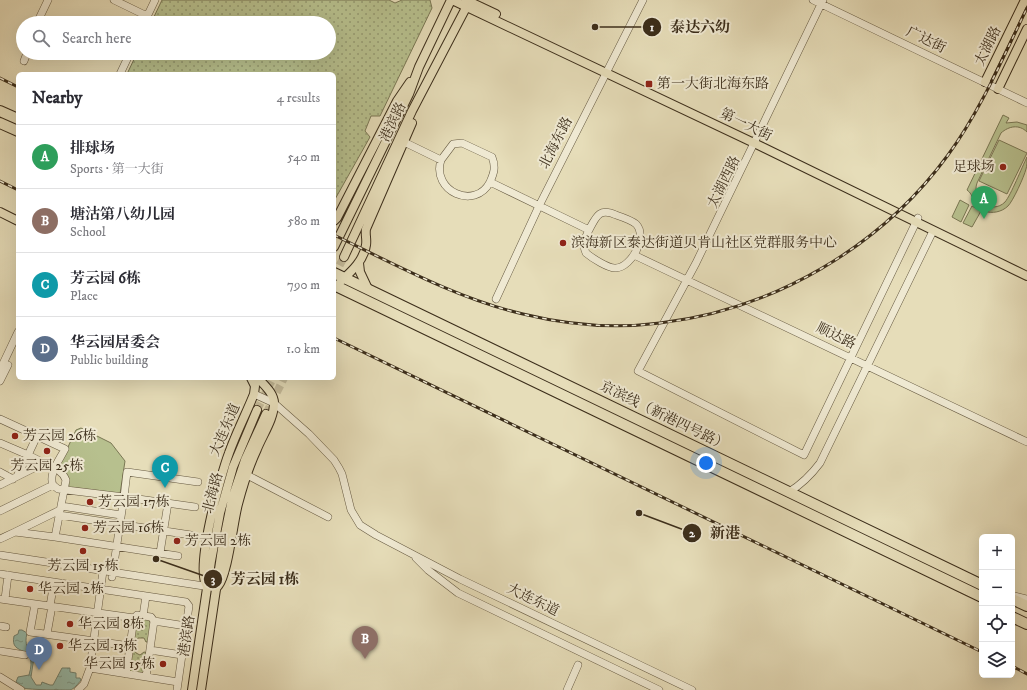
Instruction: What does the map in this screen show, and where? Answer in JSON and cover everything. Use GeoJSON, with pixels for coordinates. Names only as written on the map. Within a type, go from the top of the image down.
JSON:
{"type":"FeatureCollection","features":[{"type":"Feature","properties":{"kind":"highway"},"geometry":{"type":"LineString","coordinates":[[0,111],[16,118]]}},
{"type":"Feature","properties":{"kind":"highway"},"geometry":{"type":"LineString","coordinates":[[0,122],[16,130]]}},
{"type":"Feature","properties":{"kind":"highway","name":"京滨线（新港四号路）"},"geometry":{"type":"LineString","coordinates":[[336,274],[979,584]]}},
{"type":"Feature","properties":{"kind":"highway","name":"京滨线（新港四号路）"},"geometry":{"type":"LineString","coordinates":[[336,285],[979,596]]}},
{"type":"Feature","properties":{"kind":"highway"},"geometry":{"type":"LineString","coordinates":[[1015,597],[1027,600]]}},
{"type":"Feature","properties":{"kind":"highway"},"geometry":{"type":"LineString","coordinates":[[1015,598],[1027,606]]}},
{"type":"Feature","properties":{"kind":"highway"},"geometry":{"type":"LineString","coordinates":[[1015,612],[1027,618]]}},
{"type":"Feature","properties":{"kind":"highway"},"geometry":{"type":"LineString","coordinates":[[1015,618],[1027,624]]}},
{"type":"Feature","properties":{"kind":"main road","name":"第一大街"},"geometry":{"type":"LineString","coordinates":[[452,0],[468,2],[917,220],[1027,271]]}},
{"type":"Feature","properties":{"kind":"main road"},"geometry":{"type":"LineString","coordinates":[[336,243],[452,0]]}},
{"type":"Feature","properties":{"kind":"main road","name":"太湖路"},"geometry":{"type":"LineString","coordinates":[[984,82],[1024,0]]}},
{"type":"Feature","properties":{"kind":"main road","name":"港滨路"},"geometry":{"type":"LineString","coordinates":[[344,256],[412,111],[432,75],[468,2]]}},
{"type":"Feature","properties":{"kind":"main road","name":"太湖路"},"geometry":{"type":"LineString","coordinates":[[998,89],[1027,28]]}},
{"type":"Feature","properties":{"kind":"main road"},"geometry":{"type":"LineString","coordinates":[[336,219],[397,101],[419,67]]}},
{"type":"Feature","properties":{"kind":"main road"},"geometry":{"type":"LineString","coordinates":[[336,284],[345,278],[359,263],[366,244],[366,229],[432,75]]}},
{"type":"Feature","properties":{"kind":"main road"},"geometry":{"type":"LineString","coordinates":[[0,212],[16,220]]}},
{"type":"Feature","properties":{"kind":"main road"},"geometry":{"type":"LineString","coordinates":[[0,217],[16,225]]}},
{"type":"Feature","properties":{"kind":"main road","name":"第一大街"},"geometry":{"type":"LineString","coordinates":[[917,220],[933,230],[1027,276]]}},
{"type":"Feature","properties":{"kind":"main road"},"geometry":{"type":"LineString","coordinates":[[359,263],[360,272],[368,289]]}},
{"type":"Feature","properties":{"kind":"main road","name":"大连东道"},"geometry":{"type":"LineString","coordinates":[[207,589],[204,582],[203,570],[219,482],[231,446],[255,392],[252,380]]}},
{"type":"Feature","properties":{"kind":"main road"},"geometry":{"type":"LineString","coordinates":[[216,590],[224,578],[234,519],[247,475],[256,449],[274,410],[274,401],[270,392],[260,380]]}},
{"type":"Feature","properties":{"kind":"main road","name":"北海路"},"geometry":{"type":"LineString","coordinates":[[207,589],[217,527],[224,497],[233,467],[258,410]]}},
{"type":"Feature","properties":{"kind":"main road","name":"北海路"},"geometry":{"type":"LineString","coordinates":[[216,590],[226,526],[235,487],[250,446],[266,414]]}},
{"type":"Feature","properties":{"kind":"main road","name":"港滨路"},"geometry":{"type":"LineString","coordinates":[[192,690],[207,589]]}},
{"type":"Feature","properties":{"kind":"main road","name":"港滨路"},"geometry":{"type":"LineString","coordinates":[[200,690],[216,590]]}},
{"type":"Feature","properties":{"kind":"street"},"geometry":{"type":"LineString","coordinates":[[40,16],[48,0]]}},
{"type":"Feature","properties":{"kind":"street"},"geometry":{"type":"LineString","coordinates":[[45,16],[53,0]]}},
{"type":"Feature","properties":{"kind":"street"},"geometry":{"type":"LineString","coordinates":[[114,0],[140,16]]}},
{"type":"Feature","properties":{"kind":"street"},"geometry":{"type":"LineString","coordinates":[[148,16],[155,0]]}},
{"type":"Feature","properties":{"kind":"street","name":"北海东路"},"geometry":{"type":"LineString","coordinates":[[496,299],[539,206],[643,0]]}},
{"type":"Feature","properties":{"kind":"street","name":"广达街"},"geometry":{"type":"LineString","coordinates":[[813,0],[824,2],[1027,103]]}},
{"type":"Feature","properties":{"kind":"street","name":"太湖西路"},"geometry":{"type":"LineString","coordinates":[[824,2],[689,279],[640,371],[804,455],[852,357]]}},
{"type":"Feature","properties":{"kind":"street"},"geometry":{"type":"LineString","coordinates":[[121,72],[127,60]]}},
{"type":"Feature","properties":{"kind":"street"},"geometry":{"type":"LineString","coordinates":[[404,142],[441,160]]}},
{"type":"Feature","properties":{"kind":"street"},"geometry":{"type":"LineString","coordinates":[[462,143],[492,157],[495,170],[490,182],[487,188],[479,194],[468,197],[451,191],[446,187],[440,175],[439,167],[441,160],[453,144],[462,143]]}},
{"type":"Feature","properties":{"kind":"street"},"geometry":{"type":"LineString","coordinates":[[490,182],[589,230]]}},
{"type":"Feature","properties":{"kind":"street"},"geometry":{"type":"LineString","coordinates":[[603,212],[610,212],[635,223],[640,235],[635,253],[622,267],[614,268],[586,253],[584,249],[584,240],[597,215],[603,212]]}},
{"type":"Feature","properties":{"kind":"street"},"geometry":{"type":"LineString","coordinates":[[852,357],[917,220]]}},
{"type":"Feature","properties":{"kind":"street"},"geometry":{"type":"LineString","coordinates":[[789,492],[803,483],[820,463],[933,230]]}},
{"type":"Feature","properties":{"kind":"street","name":"顺达路"},"geometry":{"type":"LineString","coordinates":[[635,253],[1027,441]]}},
{"type":"Feature","properties":{"kind":"street"},"geometry":{"type":"LineString","coordinates":[[0,370],[16,336]]}},
{"type":"Feature","properties":{"kind":"street"},"geometry":{"type":"LineString","coordinates":[[0,381],[16,347]]}},
{"type":"Feature","properties":{"kind":"street","name":"大连东道"},"geometry":{"type":"LineString","coordinates":[[255,392],[274,401],[337,463],[342,474],[348,500],[353,513],[360,525],[376,536],[460,579],[692,690]]}},
{"type":"Feature","properties":{"kind":"street"},"geometry":{"type":"LineString","coordinates":[[0,419],[64,449],[51,477],[53,485],[58,489],[195,507]]}},
{"type":"Feature","properties":{"kind":"street"},"geometry":{"type":"LineString","coordinates":[[15,477],[37,436]]}},
{"type":"Feature","properties":{"kind":"street"},"geometry":{"type":"LineString","coordinates":[[0,443],[56,468],[64,474],[66,480],[63,489],[55,537]]}},
{"type":"Feature","properties":{"kind":"street"},"geometry":{"type":"LineString","coordinates":[[0,485],[44,463]]}},
{"type":"Feature","properties":{"kind":"street"},"geometry":{"type":"LineString","coordinates":[[0,472],[15,477]]}},
{"type":"Feature","properties":{"kind":"street"},"geometry":{"type":"LineString","coordinates":[[113,571],[128,472],[198,482]]}},
{"type":"Feature","properties":{"kind":"street"},"geometry":{"type":"LineString","coordinates":[[247,475],[328,517]]}},
{"type":"Feature","properties":{"kind":"street"},"geometry":{"type":"LineString","coordinates":[[0,511],[53,485]]}},
{"type":"Feature","properties":{"kind":"street"},"geometry":{"type":"LineString","coordinates":[[160,553],[168,503]]}},
{"type":"Feature","properties":{"kind":"street"},"geometry":{"type":"LineString","coordinates":[[60,510],[120,524],[191,535]]}},
{"type":"Feature","properties":{"kind":"street"},"geometry":{"type":"LineString","coordinates":[[0,539],[60,510],[121,515]]}},
{"type":"Feature","properties":{"kind":"street"},"geometry":{"type":"LineString","coordinates":[[15,532],[178,556]]}},
{"type":"Feature","properties":{"kind":"street"},"geometry":{"type":"LineString","coordinates":[[410,553],[428,570],[463,595],[659,690]]}},
{"type":"Feature","properties":{"kind":"street"},"geometry":{"type":"LineString","coordinates":[[0,556],[103,573]]}},
{"type":"Feature","properties":{"kind":"street"},"geometry":{"type":"LineString","coordinates":[[0,559],[103,573],[113,571],[216,590]]}},
{"type":"Feature","properties":{"kind":"street"},"geometry":{"type":"LineString","coordinates":[[80,690],[90,668],[103,573]]}},
{"type":"Feature","properties":{"kind":"street"},"geometry":{"type":"LineString","coordinates":[[0,574],[101,587],[186,602],[188,606],[186,626],[177,690]]}},
{"type":"Feature","properties":{"kind":"street"},"geometry":{"type":"LineString","coordinates":[[8,575],[2,599],[134,618],[137,615],[151,617],[154,621],[186,626]]}},
{"type":"Feature","properties":{"kind":"street"},"geometry":{"type":"LineString","coordinates":[[47,634],[54,582]]}},
{"type":"Feature","properties":{"kind":"street"},"geometry":{"type":"LineString","coordinates":[[143,616],[146,596]]}},
{"type":"Feature","properties":{"kind":"street"},"geometry":{"type":"LineString","coordinates":[[35,604],[30,632],[130,646]]}},
{"type":"Feature","properties":{"kind":"street"},"geometry":{"type":"LineString","coordinates":[[126,674],[134,618]]}},
{"type":"Feature","properties":{"kind":"street"},"geometry":{"type":"LineString","coordinates":[[146,677],[154,621]]}},
{"type":"Feature","properties":{"kind":"street"},"geometry":{"type":"LineString","coordinates":[[150,650],[182,655]]}},
{"type":"Feature","properties":{"kind":"street"},"geometry":{"type":"LineString","coordinates":[[0,651],[25,655]]}},
{"type":"Feature","properties":{"kind":"street"},"geometry":{"type":"LineString","coordinates":[[567,690],[578,665]]}},
{"type":"Feature","properties":{"kind":"street"},"geometry":{"type":"LineString","coordinates":[[90,668],[178,682]]}},
{"type":"Feature","properties":{"kind":"street"},"geometry":{"type":"LineString","coordinates":[[0,677],[21,690]]}},
{"type":"Feature","properties":{"kind":"shaded area"},"geometry":{"type":"Polygon","coordinates":[[[162,0],[389,0],[395,3],[402,0],[430,0],[432,8],[380,116],[371,116],[365,131],[370,137],[336,197],[336,72],[128,72],[134,60],[336,60],[336,16],[154,16],[162,0]]]}},
{"type":"Feature","properties":{"kind":"shaded area"},"geometry":{"type":"Polygon","coordinates":[[[1003,115],[1009,118],[1006,123],[1017,122],[1027,125],[1027,132],[1021,128],[1011,127],[1001,133],[977,183],[977,195],[980,200],[989,206],[1000,206],[1005,202],[1027,157],[1027,166],[1018,189],[1008,206],[1000,211],[987,212],[977,206],[971,194],[967,190],[1003,115]]]}},
{"type":"Feature","properties":{"kind":"shaded area","name":"足球场"},"geometry":{"type":"Polygon","coordinates":[[[999,140],[1027,153],[1007,194],[979,181],[999,140]]]}},
{"type":"Feature","properties":{"kind":"shaded area"},"geometry":{"type":"Polygon","coordinates":[[[960,200],[969,205],[961,222],[952,217],[960,200]]]}},
{"type":"Feature","properties":{"kind":"shaded area"},"geometry":{"type":"Polygon","coordinates":[[[972,206],[981,211],[972,227],[963,223],[972,206]]]}},
{"type":"Feature","properties":{"kind":"shaded area"},"geometry":{"type":"Polygon","coordinates":[[[81,428],[111,443],[125,461],[120,494],[69,487],[68,478],[59,466],[76,430],[81,428]]]}},
{"type":"Feature","properties":{"kind":"shaded area"},"geometry":{"type":"Polygon","coordinates":[[[136,619],[150,619],[152,622],[149,642],[146,642],[144,638],[133,640],[136,619]]]}},
{"type":"Feature","properties":{"kind":"shaded area"},"geometry":{"type":"Polygon","coordinates":[[[132,650],[140,655],[144,652],[148,653],[145,675],[129,672],[132,650]]]}},
{"type":"Feature","properties":{"kind":"water"},"geometry":{"type":"Polygon","coordinates":[[[19,630],[27,633],[26,644],[34,657],[31,677],[36,685],[41,685],[42,682],[53,685],[62,668],[70,668],[70,672],[76,673],[76,678],[80,678],[81,680],[73,689],[27,689],[23,688],[16,682],[18,677],[29,675],[31,665],[30,658],[27,654],[16,647],[14,643],[14,636],[18,634],[19,630]]]}},
{"type":"Feature","properties":{"kind":"tunnel"},"geometry":{"type":"LineString","coordinates":[[336,272],[344,257]]}},
{"type":"Feature","properties":{"kind":"tunnel"},"geometry":{"type":"LineString","coordinates":[[257,410],[272,380]]}},
{"type":"Feature","properties":{"kind":"tunnel"},"geometry":{"type":"LineString","coordinates":[[266,414],[283,380]]}},
{"type":"Feature","properties":{"kind":"railway"},"geometry":{"type":"LineString","coordinates":[[336,236],[450,290],[523,314],[557,321],[608,326],[643,325],[702,316],[743,304],[783,288],[821,269],[857,245],[891,218],[921,188],[948,155],[971,120],[991,83],[1027,8]]}},
{"type":"Feature","properties":{"kind":"railway"},"geometry":{"type":"LineString","coordinates":[[0,78],[16,86]]}},
{"type":"Feature","properties":{"kind":"railway"},"geometry":{"type":"LineString","coordinates":[[0,181],[16,189]]}},
{"type":"Feature","properties":{"kind":"railway"},"geometry":{"type":"LineString","coordinates":[[336,339],[979,651]]}},
{"type":"Feature","properties":{"kind":"railway"},"geometry":{"type":"LineString","coordinates":[[1015,668],[1027,674]]}},
{"type":"Feature","properties":{"kind":"place","name":"泰达六幼"},"geometry":{"type":"Point","coordinates":[595,27]}},
{"type":"Feature","properties":{"kind":"place","name":"第一大街北海东路"},"geometry":{"type":"Point","coordinates":[649,84]}},
{"type":"Feature","properties":{"kind":"place","name":"足球场"},"geometry":{"type":"Point","coordinates":[1003,167]}},
{"type":"Feature","properties":{"kind":"place","name":"排球场"},"geometry":{"type":"Point","coordinates":[984,219]}},
{"type":"Feature","properties":{"kind":"place","name":"滨海新区泰达街道贝肯山社区党群服务中心"},"geometry":{"type":"Point","coordinates":[563,243]}},
{"type":"Feature","properties":{"kind":"place","name":"芳云园 26栋"},"geometry":{"type":"Point","coordinates":[15,436]}},
{"type":"Feature","properties":{"kind":"place","name":"芳云园 25栋"},"geometry":{"type":"Point","coordinates":[47,451]}},
{"type":"Feature","properties":{"kind":"place","name":"芳云园 6栋"},"geometry":{"type":"Point","coordinates":[165,488]}},
{"type":"Feature","properties":{"kind":"place","name":"芳云园 17栋"},"geometry":{"type":"Point","coordinates":[90,502]}},
{"type":"Feature","properties":{"kind":"place","name":"新港"},"geometry":{"type":"Point","coordinates":[639,513]}},
{"type":"Feature","properties":{"kind":"place","name":"芳云园 16栋"},"geometry":{"type":"Point","coordinates":[85,528]}},
{"type":"Feature","properties":{"kind":"place","name":"芳云园 2栋"},"geometry":{"type":"Point","coordinates":[177,541]}},
{"type":"Feature","properties":{"kind":"place","name":"芳云园 15栋"},"geometry":{"type":"Point","coordinates":[83,551]}},
{"type":"Feature","properties":{"kind":"place","name":"芳云园 1栋"},"geometry":{"type":"Point","coordinates":[156,559]}},
{"type":"Feature","properties":{"kind":"place","name":"华云园 2栋"},"geometry":{"type":"Point","coordinates":[30,589]}},
{"type":"Feature","properties":{"kind":"place","name":"华云园 8栋"},"geometry":{"type":"Point","coordinates":[70,624]}},
{"type":"Feature","properties":{"kind":"place","name":"华云园 13栋"},"geometry":{"type":"Point","coordinates":[60,646]}},
{"type":"Feature","properties":{"kind":"place","name":"塘沽第八幼儿园"},"geometry":{"type":"Point","coordinates":[365,659]}},
{"type":"Feature","properties":{"kind":"place","name":"华云园 15栋"},"geometry":{"type":"Point","coordinates":[163,664]}},
{"type":"Feature","properties":{"kind":"place","name":"华云园居委会"},"geometry":{"type":"Point","coordinates":[39,670]}}]}
